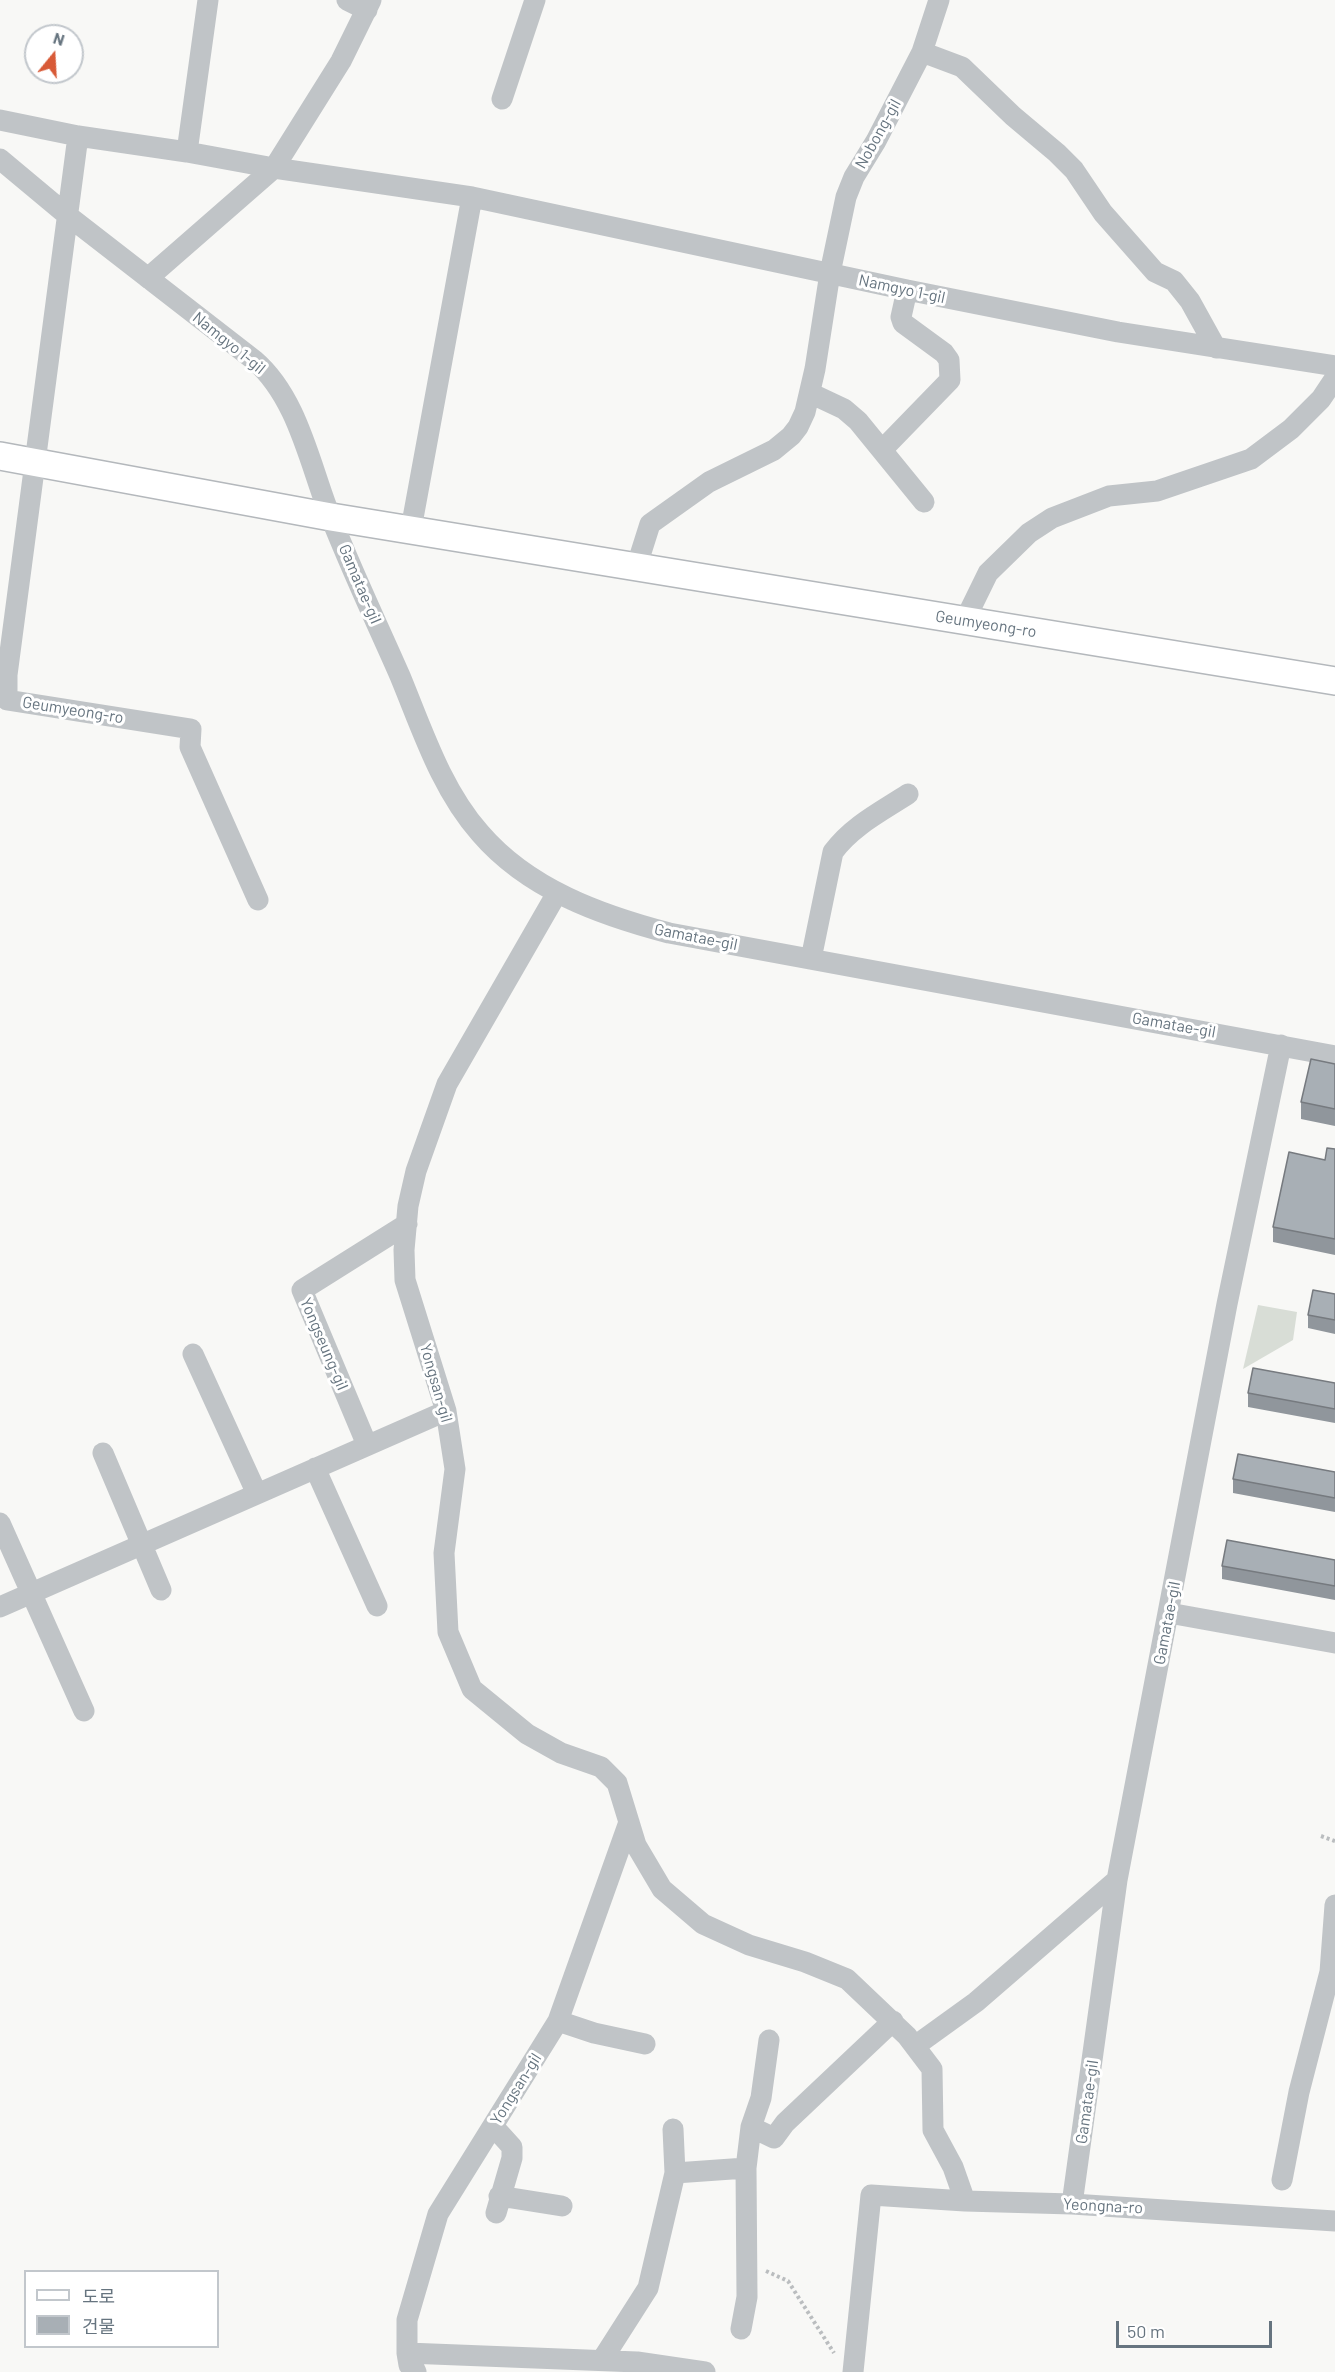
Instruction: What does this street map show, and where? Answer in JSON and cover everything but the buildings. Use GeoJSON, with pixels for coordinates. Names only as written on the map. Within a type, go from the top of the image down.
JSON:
{"type":"FeatureCollection","features":[{"type":"Feature","properties":{"kind":"main road","name":"Geumyeong-ro"},"geometry":{"type":"LineString","coordinates":[[0,456],[331,517],[637,565],[1335,681]]}},
{"type":"Feature","properties":{"kind":"street"},"geometry":{"type":"LineString","coordinates":[[187,152],[208,0]]}},
{"type":"Feature","properties":{"kind":"street"},"geometry":{"type":"LineString","coordinates":[[148,279],[274,168],[341,61],[369,5],[347,0]]}},
{"type":"Feature","properties":{"kind":"street"},"geometry":{"type":"LineString","coordinates":[[502,99],[535,0]]}},
{"type":"Feature","properties":{"kind":"street","name":"Nobong-gil"},"geometry":{"type":"LineString","coordinates":[[831,273],[840,220],[854,177],[876,141],[922,52],[939,0]]}},
{"type":"Feature","properties":{"kind":"street"},"geometry":{"type":"LineString","coordinates":[[922,52],[962,67],[1074,170],[1104,213],[1155,272],[1174,280],[1190,301],[1216,348]]}},
{"type":"Feature","properties":{"kind":"street","name":"Namgyo 1-gil"},"geometry":{"type":"LineString","coordinates":[[0,120],[78,136],[274,168],[472,196],[907,290],[1118,332],[1335,366]]}},
{"type":"Feature","properties":{"kind":"street"},"geometry":{"type":"LineString","coordinates":[[36,463],[78,136]]}},
{"type":"Feature","properties":{"kind":"street","name":"Namgyo 1-gil"},"geometry":{"type":"LineString","coordinates":[[0,159],[67,215],[265,369],[290,407],[331,517]]}},
{"type":"Feature","properties":{"kind":"street"},"geometry":{"type":"LineString","coordinates":[[411,530],[472,196]]}},
{"type":"Feature","properties":{"kind":"street"},"geometry":{"type":"LineString","coordinates":[[637,565],[650,524],[709,482],[774,450],[798,427],[810,393],[831,273]]}},
{"type":"Feature","properties":{"kind":"street"},"geometry":{"type":"LineString","coordinates":[[882,450],[950,380],[949,360],[944,353],[903,323],[901,317],[907,290]]}},
{"type":"Feature","properties":{"kind":"street"},"geometry":{"type":"LineString","coordinates":[[965,621],[988,573],[1029,533],[1052,518],[1109,496],[1176,486],[1251,459],[1292,429],[1320,399],[1335,378]]}},
{"type":"Feature","properties":{"kind":"street"},"geometry":{"type":"LineString","coordinates":[[810,393],[844,409],[858,422],[900,476],[924,502]]}},
{"type":"Feature","properties":{"kind":"street","name":"Geumyeong-ro"},"geometry":{"type":"LineString","coordinates":[[36,463],[7,675],[7,700],[191,729],[190,747],[258,900]]}},
{"type":"Feature","properties":{"kind":"street","name":"Gamatae-gil"},"geometry":{"type":"LineString","coordinates":[[331,517],[442,774],[462,809],[495,849],[531,877],[557,893],[621,921],[669,933],[1335,1056]]}},
{"type":"Feature","properties":{"kind":"street"},"geometry":{"type":"LineString","coordinates":[[811,960],[833,852],[843,839],[861,825],[908,794]]}},
{"type":"Feature","properties":{"kind":"street","name":"Yongsan-gil"},"geometry":{"type":"LineString","coordinates":[[557,893],[447,1084],[412,1183],[404,1250],[405,1280],[446,1411],[455,1468],[444,1552],[448,1632],[472,1689],[527,1734],[561,1753],[601,1767],[617,1783],[636,1845],[662,1889],[703,1924],[749,1945],[805,1962],[847,1979],[893,2021],[932,2069],[933,2130],[953,2168],[965,2201]]}},
{"type":"Feature","properties":{"kind":"street","name":"Gamatae-gil"},"geometry":{"type":"LineString","coordinates":[[1072,2204],[1118,1880],[1227,1304],[1281,1045]]}},
{"type":"Feature","properties":{"kind":"street","name":"Yongseung-gil"},"geometry":{"type":"LineString","coordinates":[[367,1445],[302,1290],[407,1224]]}},
{"type":"Feature","properties":{"kind":"street"},"geometry":{"type":"LineString","coordinates":[[194,1354],[257,1494]]}},
{"type":"Feature","properties":{"kind":"street"},"geometry":{"type":"LineString","coordinates":[[0,1607],[446,1411]]}},
{"type":"Feature","properties":{"kind":"street"},"geometry":{"type":"LineString","coordinates":[[103,1453],[161,1590]]}},
{"type":"Feature","properties":{"kind":"street"},"geometry":{"type":"LineString","coordinates":[[315,1468],[377,1606]]}},
{"type":"Feature","properties":{"kind":"street"},"geometry":{"type":"LineString","coordinates":[[0,1523],[84,1711]]}},
{"type":"Feature","properties":{"kind":"street"},"geometry":{"type":"LineString","coordinates":[[1169,1613],[1335,1643]]}},
{"type":"Feature","properties":{"kind":"street","name":"Yongsan-gil"},"geometry":{"type":"LineString","coordinates":[[408,2362],[407,2320],[438,2214],[558,2021],[629,1822]]}},
{"type":"Feature","properties":{"kind":"street"},"geometry":{"type":"LineString","coordinates":[[915,2046],[976,2002],[1118,1880]]}},
{"type":"Feature","properties":{"kind":"street"},"geometry":{"type":"LineString","coordinates":[[1282,2180],[1299,2092],[1330,1972],[1335,1905]]}},
{"type":"Feature","properties":{"kind":"street"},"geometry":{"type":"LineString","coordinates":[[558,2021],[594,2033],[645,2044]]}},
{"type":"Feature","properties":{"kind":"street"},"geometry":{"type":"LineString","coordinates":[[752,2127],[774,2138],[785,2123],[893,2021]]}},
{"type":"Feature","properties":{"kind":"street"},"geometry":{"type":"LineString","coordinates":[[741,2329],[747,2297],[746,2168],[769,2040]]}},
{"type":"Feature","properties":{"kind":"street"},"geometry":{"type":"LineString","coordinates":[[493,2126],[512,2147],[512,2158],[497,2205],[562,2206]]}},
{"type":"Feature","properties":{"kind":"street"},"geometry":{"type":"LineString","coordinates":[[602,2360],[648,2288],[675,2173],[673,2129]]}},
{"type":"Feature","properties":{"kind":"street"},"geometry":{"type":"LineString","coordinates":[[675,2173],[746,2168]]}},
{"type":"Feature","properties":{"kind":"street","name":"Yeongna-ro"},"geometry":{"type":"LineString","coordinates":[[853,2372],[871,2195],[1072,2204],[1335,2221]]}},
{"type":"Feature","properties":{"kind":"street"},"geometry":{"type":"LineString","coordinates":[[408,2362],[602,2360],[637,2362],[705,2372]]}},
{"type":"Feature","properties":{"kind":"street"},"geometry":{"type":"LineString","coordinates":[[408,2362],[416,2372]]}},
{"type":"Feature","properties":{"kind":"path"},"geometry":{"type":"LineString","coordinates":[[1321,1836],[1335,1841]]}},
{"type":"Feature","properties":{"kind":"path"},"geometry":{"type":"LineString","coordinates":[[746,2262],[788,2281],[835,2354]]}},
{"type":"Feature","properties":{"kind":"shaded area"},"geometry":{"type":"Polygon","coordinates":[[[1258,1305],[1297,1312],[1293,1340],[1243,1369],[1258,1305]]]}}]}
